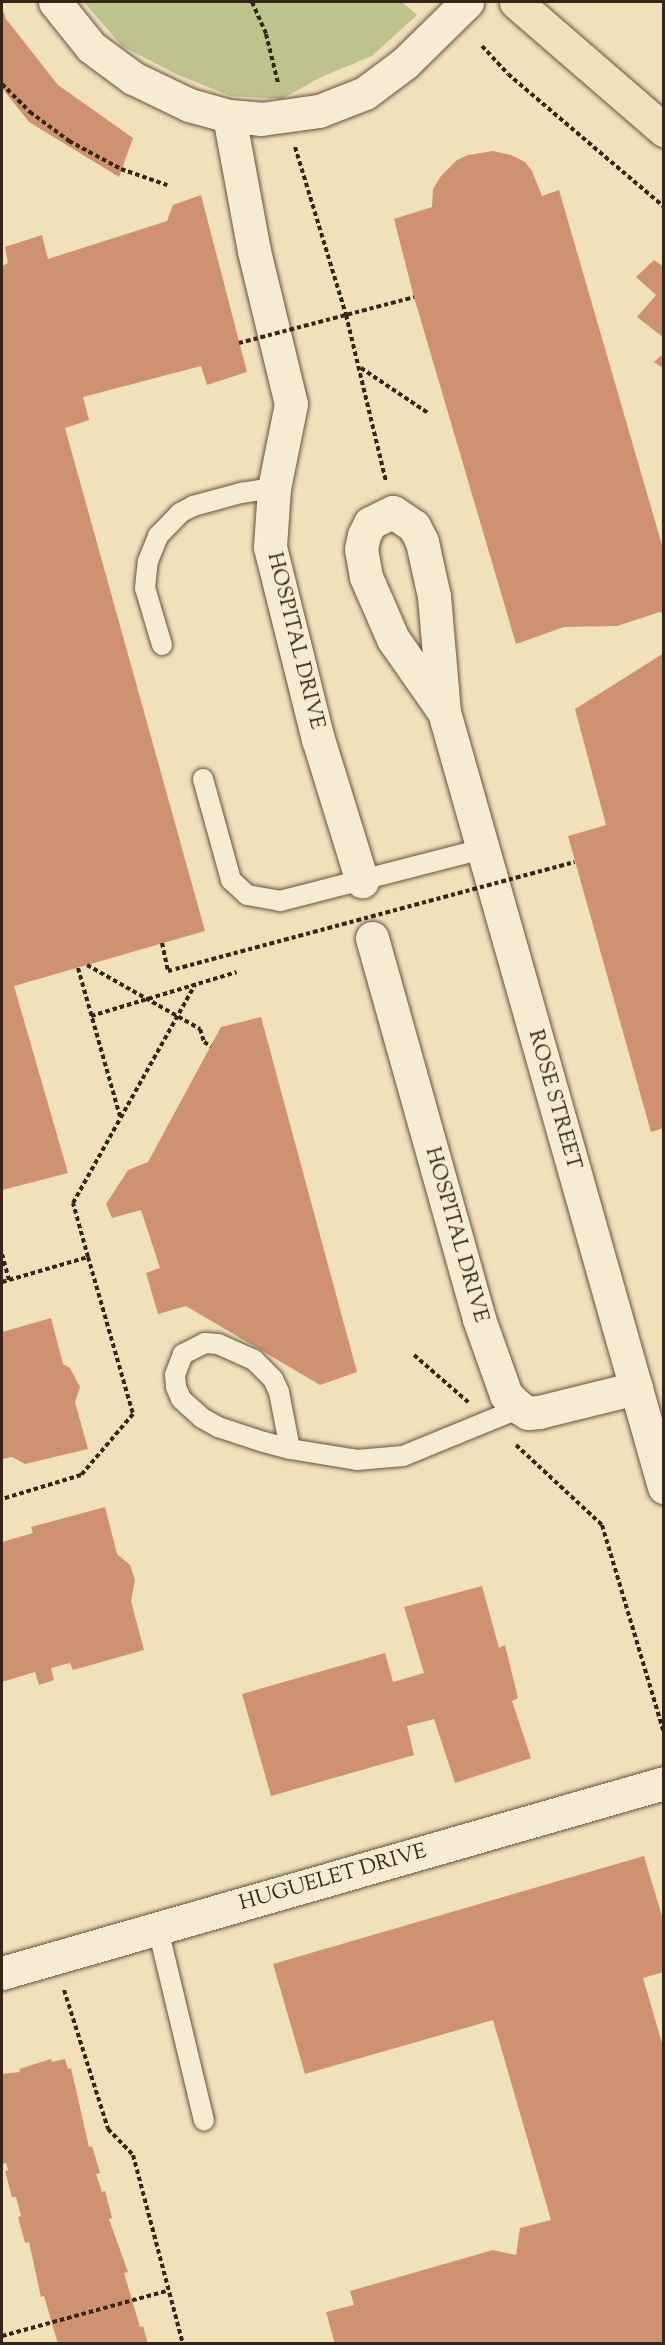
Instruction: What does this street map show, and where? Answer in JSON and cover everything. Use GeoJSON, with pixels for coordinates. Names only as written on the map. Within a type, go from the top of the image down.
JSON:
{"type":"FeatureCollection","features":[{"type":"Feature","properties":{"kind":"main road"},"geometry":{"type":"LineString","coordinates":[[516,2],[663,130]]}},
{"type":"Feature","properties":{"kind":"street"},"geometry":{"type":"LineString","coordinates":[[55,2],[91,47],[113,65],[160,93],[229,116],[261,119],[319,111],[365,93],[405,63],[467,2]]}},
{"type":"Feature","properties":{"kind":"street","name":"HOSPITAL DRIVE"},"geometry":{"type":"LineString","coordinates":[[229,116],[254,251],[291,404],[274,488],[270,547],[318,739],[362,881]]}},
{"type":"Feature","properties":{"kind":"street"},"geometry":{"type":"LineString","coordinates":[[393,512],[414,526],[426,559],[438,634],[444,712],[393,639],[366,577],[361,549],[364,535],[370,523],[393,512]]}},
{"type":"Feature","properties":{"kind":"street","name":"ROSE STREET"},"geometry":{"type":"LineString","coordinates":[[444,712],[663,1487]]}},
{"type":"Feature","properties":{"kind":"street","name":"HOSPITAL DRIVE"},"geometry":{"type":"LineString","coordinates":[[372,938],[479,1319],[506,1395],[505,1415]]}},
{"type":"Feature","properties":{"kind":"street"},"geometry":{"type":"LineString","coordinates":[[505,1415],[539,1412],[636,1388]]}},
{"type":"Feature","properties":{"kind":"street","name":"HUGUELET DRIVE"},"geometry":{"type":"LineString","coordinates":[[2,1973],[663,1783]]}},
{"type":"Feature","properties":{"kind":"lane"},"geometry":{"type":"LineString","coordinates":[[162,645],[145,588],[148,561],[158,536],[180,513],[193,506],[241,493],[274,488]]}},
{"type":"Feature","properties":{"kind":"lane"},"geometry":{"type":"LineString","coordinates":[[203,780],[231,880],[247,895],[280,901],[483,849]]}},
{"type":"Feature","properties":{"kind":"lane"},"geometry":{"type":"LineString","coordinates":[[290,1449],[279,1392],[273,1379],[254,1360],[218,1344],[205,1343],[183,1354],[175,1375],[176,1387],[181,1399],[192,1410],[218,1426],[290,1449],[357,1460],[403,1456],[505,1415]]}},
{"type":"Feature","properties":{"kind":"lane"},"geometry":{"type":"LineString","coordinates":[[158,1929],[204,2121]]}},
{"type":"Feature","properties":{"kind":"path"},"geometry":{"type":"LineString","coordinates":[[252,2],[266,34],[280,89]]}},
{"type":"Feature","properties":{"kind":"path"},"geometry":{"type":"LineString","coordinates":[[482,46],[516,81],[663,207]]}},
{"type":"Feature","properties":{"kind":"path"},"geometry":{"type":"LineString","coordinates":[[2,84],[37,118],[69,141],[121,169],[167,184]]}},
{"type":"Feature","properties":{"kind":"path"},"geometry":{"type":"LineString","coordinates":[[294,143],[346,315],[393,512]]}},
{"type":"Feature","properties":{"kind":"path"},"geometry":{"type":"LineString","coordinates":[[239,343],[414,297]]}},
{"type":"Feature","properties":{"kind":"path"},"geometry":{"type":"LineString","coordinates":[[360,368],[428,413]]}},
{"type":"Feature","properties":{"kind":"path"},"geometry":{"type":"LineString","coordinates":[[162,943],[168,971],[575,862]]}},
{"type":"Feature","properties":{"kind":"path"},"geometry":{"type":"LineString","coordinates":[[87,965],[200,1029],[204,1041],[211,1046]]}},
{"type":"Feature","properties":{"kind":"path"},"geometry":{"type":"LineString","coordinates":[[78,968],[121,1117]]}},
{"type":"Feature","properties":{"kind":"path"},"geometry":{"type":"LineString","coordinates":[[91,1016],[237,972]]}},
{"type":"Feature","properties":{"kind":"path"},"geometry":{"type":"LineString","coordinates":[[2,1499],[81,1475],[133,1414],[73,1203],[195,985]]}},
{"type":"Feature","properties":{"kind":"path"},"geometry":{"type":"LineString","coordinates":[[2,1254],[9,1280]]}},
{"type":"Feature","properties":{"kind":"path"},"geometry":{"type":"LineString","coordinates":[[2,1282],[88,1257]]}},
{"type":"Feature","properties":{"kind":"path"},"geometry":{"type":"LineString","coordinates":[[414,1355],[505,1415],[602,1525],[663,1730]]}},
{"type":"Feature","properties":{"kind":"path"},"geometry":{"type":"LineString","coordinates":[[62,1983],[108,2129],[133,2155],[167,2291],[183,2343]]}},
{"type":"Feature","properties":{"kind":"path"},"geometry":{"type":"LineString","coordinates":[[2,2336],[167,2291]]}},
{"type":"Feature","properties":{"kind":"green space"},"geometry":{"type":"Polygon","coordinates":[[[84,2],[402,2],[417,15],[372,56],[321,77],[282,99],[231,96],[178,75],[122,46],[84,2]]]}},
{"type":"Feature","properties":{"kind":"building"},"geometry":{"type":"Polygon","coordinates":[[[2,8],[6,19],[58,85],[133,138],[119,177],[29,122],[2,88],[2,8]]]}},
{"type":"Feature","properties":{"kind":"building"},"geometry":{"type":"Polygon","coordinates":[[[493,151],[511,155],[525,162],[532,171],[542,196],[559,190],[664,552],[664,616],[660,612],[617,626],[564,627],[516,644],[414,297],[394,219],[432,207],[433,189],[441,176],[457,160],[468,155],[493,151]]]}},
{"type":"Feature","properties":{"kind":"building"},"geometry":{"type":"Polygon","coordinates":[[[201,195],[247,372],[207,385],[201,366],[83,397],[89,420],[65,428],[205,931],[14,986],[68,1173],[2,1190],[2,266],[8,263],[5,247],[42,235],[48,259],[167,221],[173,205],[201,195]]]}},
{"type":"Feature","properties":{"kind":"building"},"geometry":{"type":"Polygon","coordinates":[[[654,260],[664,267],[664,338],[637,317],[656,295],[636,277],[654,260]]]}},
{"type":"Feature","properties":{"kind":"building"},"geometry":{"type":"Polygon","coordinates":[[[664,353],[664,369],[654,362],[664,353]]]}},
{"type":"Feature","properties":{"kind":"building"},"geometry":{"type":"Polygon","coordinates":[[[664,653],[664,1128],[651,1132],[568,836],[606,825],[575,709],[664,653]]]}},
{"type":"Feature","properties":{"kind":"building"},"geometry":{"type":"Polygon","coordinates":[[[261,1017],[357,1372],[320,1385],[186,1306],[158,1314],[146,1273],[160,1268],[141,1210],[112,1218],[106,1204],[128,1170],[148,1162],[221,1027],[261,1017]]]}},
{"type":"Feature","properties":{"kind":"building"},"geometry":{"type":"Polygon","coordinates":[[[51,1318],[63,1364],[70,1368],[80,1387],[75,1402],[88,1449],[25,1464],[12,1457],[2,1459],[2,1332],[51,1318]]]}},
{"type":"Feature","properties":{"kind":"building"},"geometry":{"type":"Polygon","coordinates":[[[105,1507],[117,1554],[130,1565],[135,1580],[131,1601],[144,1650],[73,1670],[70,1663],[51,1668],[54,1680],[39,1685],[35,1672],[2,1682],[2,1542],[33,1533],[31,1527],[105,1507]]]}},
{"type":"Feature","properties":{"kind":"building"},"geometry":{"type":"Polygon","coordinates":[[[482,1586],[499,1648],[505,1645],[518,1698],[512,1701],[531,1758],[455,1783],[434,1719],[407,1726],[414,1755],[271,1796],[242,1694],[385,1653],[393,1682],[424,1673],[404,1607],[482,1586]]]}},
{"type":"Feature","properties":{"kind":"building"},"geometry":{"type":"Polygon","coordinates":[[[644,1856],[664,1923],[664,1972],[643,1978],[664,2050],[664,2344],[335,2344],[326,2312],[354,2305],[350,2291],[493,2250],[516,2255],[520,2228],[551,2220],[493,2020],[305,2074],[273,1964],[644,1856]]]}},
{"type":"Feature","properties":{"kind":"building"},"geometry":{"type":"Polygon","coordinates":[[[51,2059],[52,2062],[65,2059],[68,2069],[71,2068],[89,2147],[92,2146],[100,2173],[96,2174],[102,2192],[105,2191],[112,2218],[109,2219],[128,2272],[124,2273],[140,2327],[143,2326],[148,2344],[58,2344],[44,2296],[41,2297],[29,2242],[25,2243],[18,2217],[21,2216],[16,2197],[12,2197],[5,2171],[8,2170],[6,2163],[2,2164],[2,2074],[20,2072],[19,2069],[51,2059]]]}}]}
